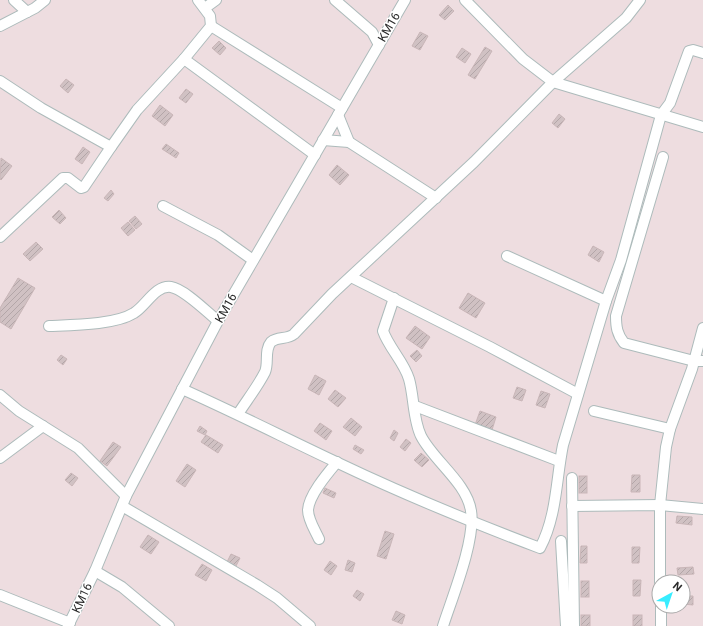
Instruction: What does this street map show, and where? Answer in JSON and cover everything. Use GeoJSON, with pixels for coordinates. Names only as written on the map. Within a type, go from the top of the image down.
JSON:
{"type":"FeatureCollection","features":[{"type":"Feature","properties":{"kind":"street"},"geometry":{"type":"LineString","coordinates":[[14,0],[27,12]]}},
{"type":"Feature","properties":{"kind":"street"},"geometry":{"type":"LineString","coordinates":[[0,26],[27,12],[45,0]]}},
{"type":"Feature","properties":{"kind":"street"},"geometry":{"type":"LineString","coordinates":[[0,237],[63,178],[68,178],[81,188],[84,187],[137,110],[184,59],[211,26],[210,16],[201,4],[216,0]]}},
{"type":"Feature","properties":{"kind":"street"},"geometry":{"type":"LineString","coordinates":[[335,0],[372,32],[379,45]]}},
{"type":"Feature","properties":{"kind":"street","name":"KM16"},"geometry":{"type":"LineString","coordinates":[[69,624],[95,571],[126,496],[218,321],[404,0]]}},
{"type":"Feature","properties":{"kind":"street"},"geometry":{"type":"LineString","coordinates":[[465,0],[523,59],[553,82],[703,127]]}},
{"type":"Feature","properties":{"kind":"street"},"geometry":{"type":"LineString","coordinates":[[238,414],[265,371],[268,348],[271,342],[278,338],[289,338],[294,334],[351,277],[521,117],[553,82],[626,18],[640,0]]}},
{"type":"Feature","properties":{"kind":"street"},"geometry":{"type":"LineString","coordinates":[[211,26],[340,111],[349,142]]}},
{"type":"Feature","properties":{"kind":"street"},"geometry":{"type":"LineString","coordinates":[[182,389],[238,414],[337,462],[472,522],[540,548],[547,535],[559,479],[560,461],[578,394],[606,300],[621,260],[662,115],[670,103],[689,51],[693,50],[703,53]]}},
{"type":"Feature","properties":{"kind":"street"},"geometry":{"type":"LineString","coordinates":[[184,59],[314,155]]}},
{"type":"Feature","properties":{"kind":"street"},"geometry":{"type":"LineString","coordinates":[[0,81],[41,108],[111,146]]}},
{"type":"Feature","properties":{"kind":"street"},"geometry":{"type":"LineString","coordinates":[[323,140],[349,142],[436,198]]}},
{"type":"Feature","properties":{"kind":"street"},"geometry":{"type":"LineString","coordinates":[[663,157],[616,316],[616,328],[618,336],[624,342],[699,361]]}},
{"type":"Feature","properties":{"kind":"street"},"geometry":{"type":"LineString","coordinates":[[163,206],[218,235],[253,260]]}},
{"type":"Feature","properties":{"kind":"street"},"geometry":{"type":"LineString","coordinates":[[507,256],[606,300]]}},
{"type":"Feature","properties":{"kind":"street"},"geometry":{"type":"LineString","coordinates":[[351,277],[578,394]]}},
{"type":"Feature","properties":{"kind":"street"},"geometry":{"type":"LineString","coordinates":[[49,326],[82,325],[122,318],[134,313],[161,288],[170,287],[178,289],[218,321]]}},
{"type":"Feature","properties":{"kind":"street"},"geometry":{"type":"LineString","coordinates":[[394,298],[383,331],[409,378],[421,437],[459,486],[469,503],[472,522],[466,557],[443,626]]}},
{"type":"Feature","properties":{"kind":"street"},"geometry":{"type":"LineString","coordinates":[[660,574],[660,505],[666,447],[670,429],[699,361],[703,328]]}},
{"type":"Feature","properties":{"kind":"street"},"geometry":{"type":"LineString","coordinates":[[0,395],[19,411],[78,448],[126,496]]}},
{"type":"Feature","properties":{"kind":"street"},"geometry":{"type":"LineString","coordinates":[[415,406],[560,461]]}},
{"type":"Feature","properties":{"kind":"street"},"geometry":{"type":"LineString","coordinates":[[594,411],[670,429]]}},
{"type":"Feature","properties":{"kind":"street"},"geometry":{"type":"LineString","coordinates":[[0,458],[43,426]]}},
{"type":"Feature","properties":{"kind":"street"},"geometry":{"type":"LineString","coordinates":[[319,539],[310,522],[308,509],[320,484],[337,462]]}},
{"type":"Feature","properties":{"kind":"street"},"geometry":{"type":"LineString","coordinates":[[572,478],[574,626]]}},
{"type":"Feature","properties":{"kind":"street"},"geometry":{"type":"LineString","coordinates":[[572,506],[660,505],[703,508]]}},
{"type":"Feature","properties":{"kind":"street"},"geometry":{"type":"LineString","coordinates":[[122,506],[257,585],[277,598],[310,626]]}},
{"type":"Feature","properties":{"kind":"street"},"geometry":{"type":"LineString","coordinates":[[561,541],[566,626]]}},
{"type":"Feature","properties":{"kind":"street"},"geometry":{"type":"LineString","coordinates":[[95,571],[122,587],[169,626]]}},
{"type":"Feature","properties":{"kind":"street"},"geometry":{"type":"LineString","coordinates":[[0,595],[69,624]]}},
{"type":"Feature","properties":{"kind":"street"},"geometry":{"type":"LineString","coordinates":[[660,614],[661,626]]}},
{"type":"Feature","properties":{"kind":"building"},"geometry":{"type":"Polygon","coordinates":[[[448,5],[454,11],[445,20],[439,15],[448,5]]]}},
{"type":"Feature","properties":{"kind":"building"},"geometry":{"type":"Polygon","coordinates":[[[420,32],[428,36],[420,50],[412,46],[420,32]]]}},
{"type":"Feature","properties":{"kind":"building"},"geometry":{"type":"Polygon","coordinates":[[[219,41],[226,48],[220,55],[212,48],[219,41]]]}},
{"type":"Feature","properties":{"kind":"building"},"geometry":{"type":"Polygon","coordinates":[[[485,47],[492,51],[475,79],[468,75],[485,47]]]}},
{"type":"Feature","properties":{"kind":"building"},"geometry":{"type":"Polygon","coordinates":[[[462,48],[471,54],[465,63],[456,57],[462,48]]]}},
{"type":"Feature","properties":{"kind":"building"},"geometry":{"type":"Polygon","coordinates":[[[66,79],[74,85],[68,93],[60,86],[66,79]]]}},
{"type":"Feature","properties":{"kind":"building"},"geometry":{"type":"Polygon","coordinates":[[[186,89],[193,94],[186,103],[179,98],[186,89]]]}},
{"type":"Feature","properties":{"kind":"building"},"geometry":{"type":"Polygon","coordinates":[[[160,105],[173,115],[165,126],[152,116],[160,105]]]}},
{"type":"Feature","properties":{"kind":"building"},"geometry":{"type":"Polygon","coordinates":[[[559,114],[565,119],[558,128],[552,123],[559,114]]]}},
{"type":"Feature","properties":{"kind":"building"},"geometry":{"type":"Polygon","coordinates":[[[166,144],[179,153],[176,158],[162,149],[166,144]]]}},
{"type":"Feature","properties":{"kind":"building"},"geometry":{"type":"Polygon","coordinates":[[[83,147],[90,152],[82,164],[75,159],[83,147]]]}},
{"type":"Feature","properties":{"kind":"building"},"geometry":{"type":"Polygon","coordinates":[[[1,158],[12,166],[1,180],[0,179],[1,158]]]}},
{"type":"Feature","properties":{"kind":"building"},"geometry":{"type":"Polygon","coordinates":[[[337,165],[349,175],[340,185],[329,175],[337,165]]]}},
{"type":"Feature","properties":{"kind":"building"},"geometry":{"type":"Polygon","coordinates":[[[111,190],[114,194],[108,201],[104,198],[111,190]]]}},
{"type":"Feature","properties":{"kind":"building"},"geometry":{"type":"Polygon","coordinates":[[[59,210],[66,218],[60,224],[52,217],[59,210]]]}},
{"type":"Feature","properties":{"kind":"building"},"geometry":{"type":"Polygon","coordinates":[[[135,216],[142,224],[136,229],[129,221],[135,216]]]}},
{"type":"Feature","properties":{"kind":"building"},"geometry":{"type":"Polygon","coordinates":[[[128,222],[135,230],[128,236],[121,228],[128,222]]]}},
{"type":"Feature","properties":{"kind":"building"},"geometry":{"type":"Polygon","coordinates":[[[36,242],[43,249],[30,261],[23,254],[36,242]]]}},
{"type":"Feature","properties":{"kind":"building"},"geometry":{"type":"Polygon","coordinates":[[[593,246],[604,252],[599,262],[588,255],[593,246]]]}},
{"type":"Feature","properties":{"kind":"building"},"geometry":{"type":"Polygon","coordinates":[[[18,278],[35,288],[11,329],[0,322],[0,308],[18,278]]]}},
{"type":"Feature","properties":{"kind":"building"},"geometry":{"type":"Polygon","coordinates":[[[468,293],[485,303],[476,318],[459,308],[468,293]]]}},
{"type":"Feature","properties":{"kind":"building"},"geometry":{"type":"Polygon","coordinates":[[[415,326],[430,337],[422,349],[406,338],[415,326]]]}},
{"type":"Feature","properties":{"kind":"building"},"geometry":{"type":"Polygon","coordinates":[[[417,350],[422,356],[416,362],[410,356],[417,350]]]}},
{"type":"Feature","properties":{"kind":"building"},"geometry":{"type":"Polygon","coordinates":[[[61,355],[67,359],[63,365],[57,360],[61,355]]]}},
{"type":"Feature","properties":{"kind":"building"},"geometry":{"type":"Polygon","coordinates":[[[315,375],[326,381],[319,395],[308,389],[315,375]]]}},
{"type":"Feature","properties":{"kind":"building"},"geometry":{"type":"Polygon","coordinates":[[[517,387],[526,390],[522,401],[513,398],[517,387]]]}},
{"type":"Feature","properties":{"kind":"building"},"geometry":{"type":"Polygon","coordinates":[[[335,390],[346,398],[338,407],[328,399],[335,390]]]}},
{"type":"Feature","properties":{"kind":"building"},"geometry":{"type":"Polygon","coordinates":[[[541,391],[550,394],[545,408],[536,405],[541,391]]]}},
{"type":"Feature","properties":{"kind":"building"},"geometry":{"type":"Polygon","coordinates":[[[480,411],[496,417],[492,430],[475,425],[480,411]]]}},
{"type":"Feature","properties":{"kind":"building"},"geometry":{"type":"Polygon","coordinates":[[[351,418],[362,427],[355,436],[343,427],[351,418]]]}},
{"type":"Feature","properties":{"kind":"building"},"geometry":{"type":"Polygon","coordinates":[[[320,423],[332,431],[326,440],[314,431],[320,423]]]}},
{"type":"Feature","properties":{"kind":"building"},"geometry":{"type":"Polygon","coordinates":[[[200,426],[207,431],[205,435],[197,431],[200,426]]]}},
{"type":"Feature","properties":{"kind":"building"},"geometry":{"type":"Polygon","coordinates":[[[394,430],[398,433],[394,441],[390,438],[394,430]]]}},
{"type":"Feature","properties":{"kind":"building"},"geometry":{"type":"Polygon","coordinates":[[[206,435],[223,445],[218,453],[201,442],[206,435]]]}},
{"type":"Feature","properties":{"kind":"building"},"geometry":{"type":"Polygon","coordinates":[[[406,439],[411,443],[405,451],[400,447],[406,439]]]}},
{"type":"Feature","properties":{"kind":"building"},"geometry":{"type":"Polygon","coordinates":[[[113,442],[121,447],[107,466],[100,461],[113,442]]]}},
{"type":"Feature","properties":{"kind":"building"},"geometry":{"type":"Polygon","coordinates":[[[355,445],[364,450],[361,454],[353,449],[355,445]]]}},
{"type":"Feature","properties":{"kind":"building"},"geometry":{"type":"Polygon","coordinates":[[[421,453],[429,460],[422,467],[414,460],[421,453]]]}},
{"type":"Feature","properties":{"kind":"building"},"geometry":{"type":"Polygon","coordinates":[[[187,464],[196,470],[185,487],[176,481],[187,464]]]}},
{"type":"Feature","properties":{"kind":"building"},"geometry":{"type":"Polygon","coordinates":[[[71,473],[78,478],[72,486],[65,480],[71,473]]]}},
{"type":"Feature","properties":{"kind":"building"},"geometry":{"type":"Polygon","coordinates":[[[632,475],[640,475],[640,492],[631,492],[632,475]]]}},
{"type":"Feature","properties":{"kind":"building"},"geometry":{"type":"Polygon","coordinates":[[[579,476],[587,476],[587,493],[579,493],[579,476]]]}},
{"type":"Feature","properties":{"kind":"building"},"geometry":{"type":"Polygon","coordinates":[[[325,488],[336,493],[334,498],[323,493],[325,488]]]}},
{"type":"Feature","properties":{"kind":"building"},"geometry":{"type":"Polygon","coordinates":[[[677,516],[692,517],[692,525],[676,523],[677,516]]]}},
{"type":"Feature","properties":{"kind":"building"},"geometry":{"type":"Polygon","coordinates":[[[385,531],[394,534],[386,559],[377,556],[385,531]]]}},
{"type":"Feature","properties":{"kind":"building"},"geometry":{"type":"Polygon","coordinates":[[[148,535],[159,542],[151,554],[140,547],[148,535]]]}},
{"type":"Feature","properties":{"kind":"building"},"geometry":{"type":"Polygon","coordinates":[[[581,546],[587,546],[587,563],[580,563],[581,546]]]}},
{"type":"Feature","properties":{"kind":"building"},"geometry":{"type":"Polygon","coordinates":[[[632,547],[640,547],[639,563],[632,563],[632,547]]]}},
{"type":"Feature","properties":{"kind":"building"},"geometry":{"type":"Polygon","coordinates":[[[231,554],[240,558],[235,568],[226,564],[231,554]]]}},
{"type":"Feature","properties":{"kind":"building"},"geometry":{"type":"Polygon","coordinates":[[[348,560],[355,563],[352,572],[345,570],[348,560]]]}},
{"type":"Feature","properties":{"kind":"building"},"geometry":{"type":"Polygon","coordinates":[[[330,561],[337,566],[331,575],[324,570],[330,561]]]}},
{"type":"Feature","properties":{"kind":"building"},"geometry":{"type":"Polygon","coordinates":[[[202,564],[212,570],[206,581],[195,575],[202,564]]]}},
{"type":"Feature","properties":{"kind":"building"},"geometry":{"type":"Polygon","coordinates":[[[693,567],[694,574],[678,574],[677,568],[693,567]]]}},
{"type":"Feature","properties":{"kind":"building"},"geometry":{"type":"Polygon","coordinates":[[[633,580],[641,580],[640,596],[633,596],[633,580]]]}},
{"type":"Feature","properties":{"kind":"building"},"geometry":{"type":"Polygon","coordinates":[[[581,581],[589,581],[589,597],[581,597],[581,581]]]}},
{"type":"Feature","properties":{"kind":"building"},"geometry":{"type":"Polygon","coordinates":[[[357,590],[364,594],[360,601],[353,596],[357,590]]]}},
{"type":"Feature","properties":{"kind":"building"},"geometry":{"type":"Polygon","coordinates":[[[691,596],[693,596],[693,605],[691,605],[691,596]]]}},
{"type":"Feature","properties":{"kind":"building"},"geometry":{"type":"Polygon","coordinates":[[[396,611],[405,615],[402,624],[392,620],[396,611]]]}},
{"type":"Feature","properties":{"kind":"building"},"geometry":{"type":"Polygon","coordinates":[[[581,615],[590,615],[590,626],[581,626],[581,615]]]}},
{"type":"Feature","properties":{"kind":"building"},"geometry":{"type":"Polygon","coordinates":[[[633,615],[642,615],[642,626],[633,626],[633,615]]]}}]}
